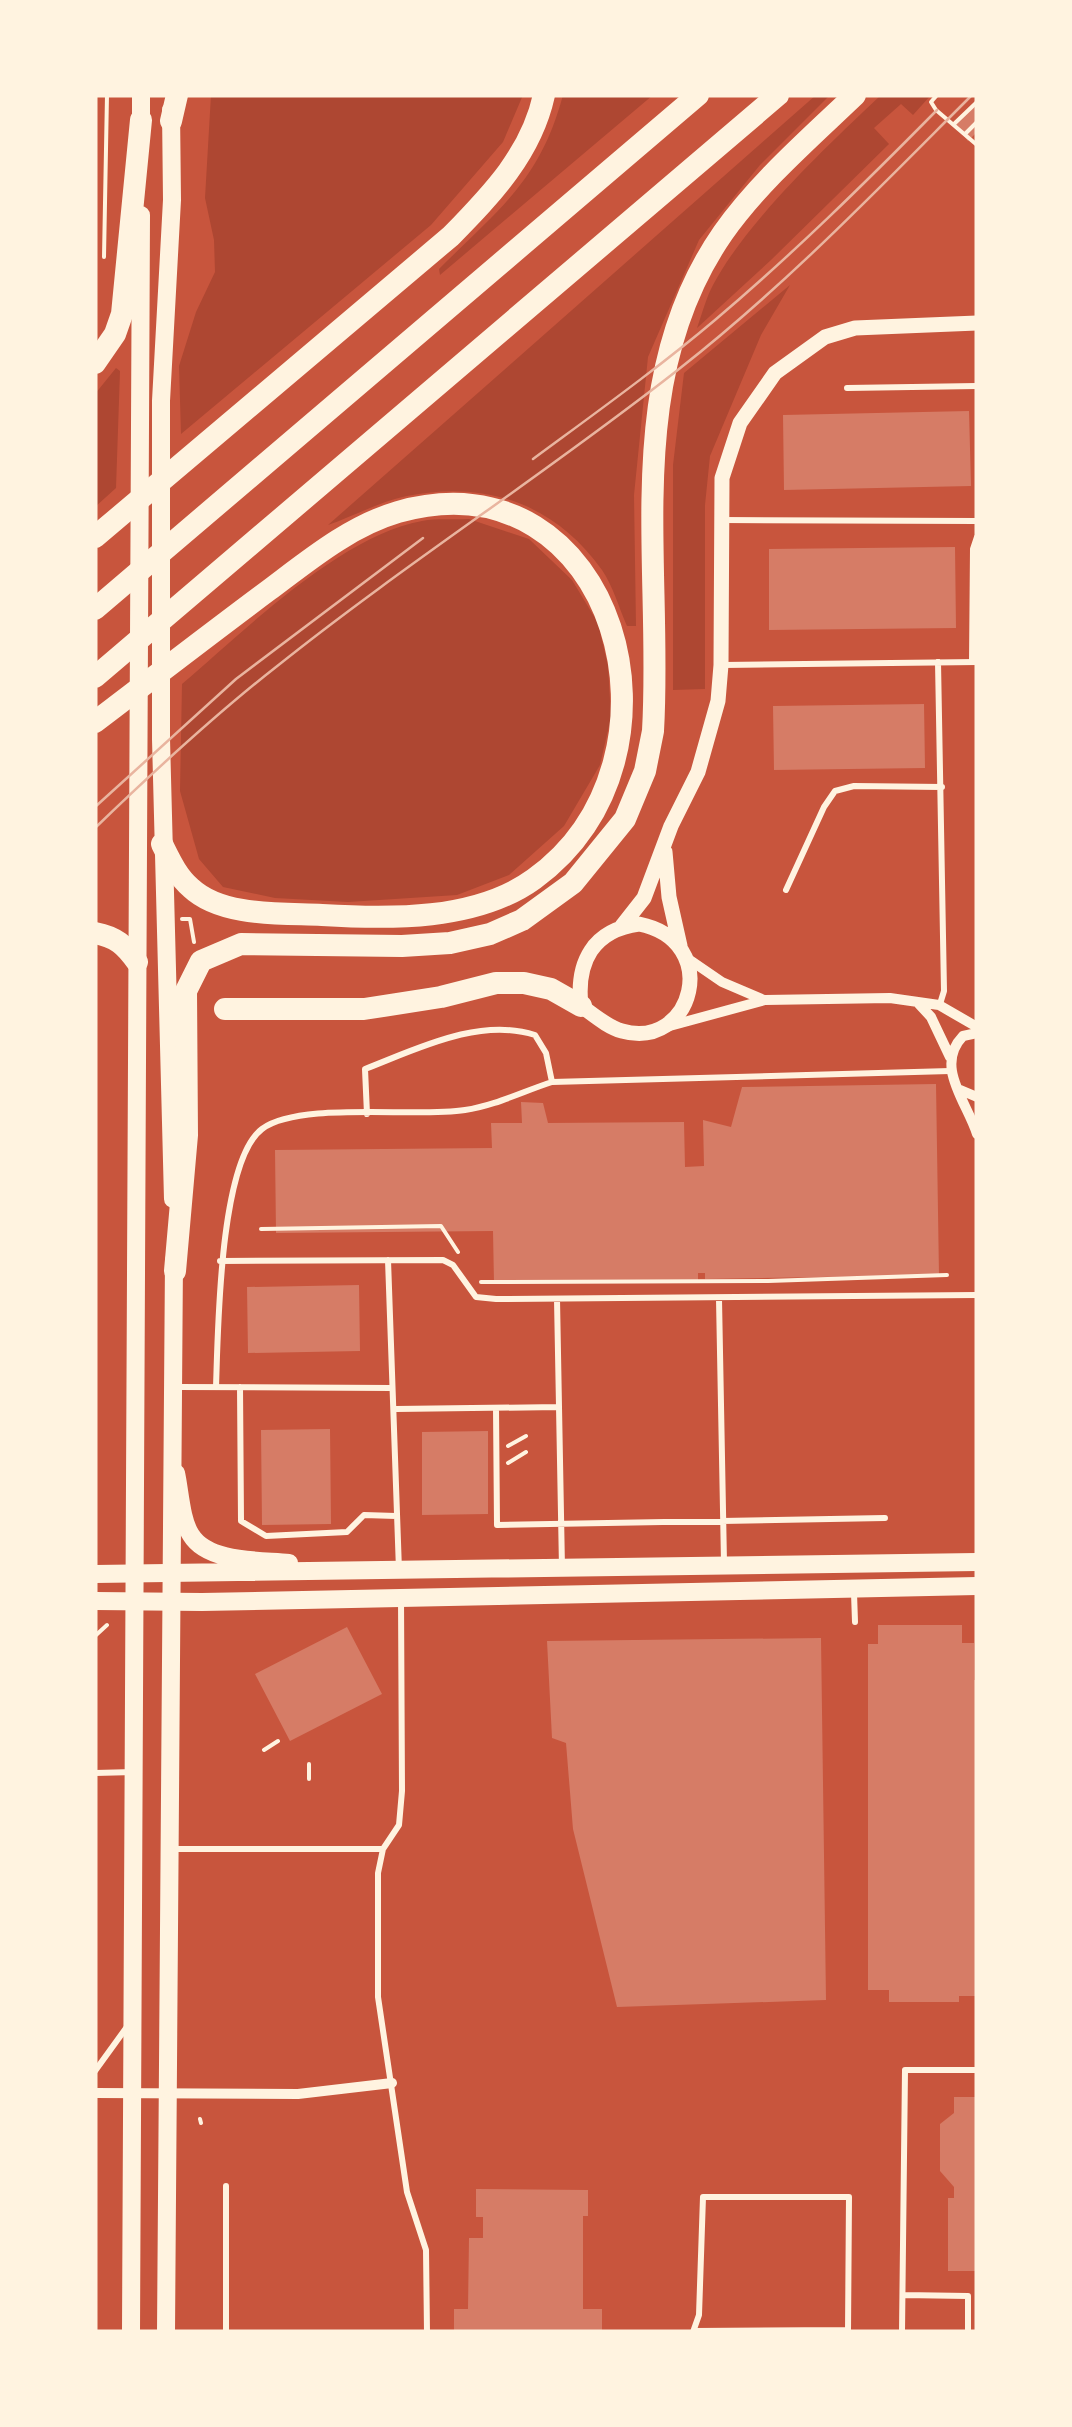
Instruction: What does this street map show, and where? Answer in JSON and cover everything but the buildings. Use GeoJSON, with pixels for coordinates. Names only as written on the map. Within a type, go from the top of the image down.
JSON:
{"type":"FeatureCollection","features":[{"type":"Feature","properties":{"kind":"highway"},"geometry":{"type":"LineString","coordinates":[[171,121],[174,95]]}},
{"type":"Feature","properties":{"kind":"highway"},"geometry":{"type":"LineString","coordinates":[[95,537],[451,236],[501,184],[523,151],[544,95]]}},
{"type":"Feature","properties":{"kind":"highway"},"geometry":{"type":"LineString","coordinates":[[95,609],[698,95]]}},
{"type":"Feature","properties":{"kind":"highway"},"geometry":{"type":"LineString","coordinates":[[95,678],[778,95]]}},
{"type":"Feature","properties":{"kind":"highway"},"geometry":{"type":"LineString","coordinates":[[174,1271],[187,1134],[186,992],[201,962],[241,944],[428,945],[490,934],[522,920],[573,883],[625,819],[645,771],[653,731],[652,456],[659,390],[675,328],[693,282],[724,232],[763,186],[855,95]]}},
{"type":"Feature","properties":{"kind":"highway"},"geometry":{"type":"LineString","coordinates":[[95,362],[115,334],[122,314],[141,120]]}},
{"type":"Feature","properties":{"kind":"highway"},"geometry":{"type":"LineString","coordinates":[[95,722],[324,550],[377,519],[400,511],[462,506],[518,520],[551,539],[566,553],[600,599],[613,632],[620,674],[621,734],[616,763],[592,814],[566,850],[533,880],[474,906],[438,912],[332,916],[280,913],[207,899],[179,875],[162,844]]}},
{"type":"Feature","properties":{"kind":"highway"},"geometry":{"type":"LineString","coordinates":[[95,933],[110,936],[126,946],[138,962]]}},
{"type":"Feature","properties":{"kind":"highway"},"geometry":{"type":"LineString","coordinates":[[225,1009],[364,1009],[510,983],[551,989],[582,1006]]}},
{"type":"Feature","properties":{"kind":"main road"},"geometry":{"type":"LineString","coordinates":[[131,2332],[139,1574],[142,95]]}},
{"type":"Feature","properties":{"kind":"main road"},"geometry":{"type":"LineString","coordinates":[[166,2332],[174,1271],[162,844],[161,440],[172,200],[171,121]]}},
{"type":"Feature","properties":{"kind":"main road"},"geometry":{"type":"LineString","coordinates":[[173,1456],[190,1535],[202,1546],[224,1556],[359,1572]]}},
{"type":"Feature","properties":{"kind":"main road"},"geometry":{"type":"LineString","coordinates":[[95,1574],[977,1562]]}},
{"type":"Feature","properties":{"kind":"main road"},"geometry":{"type":"LineString","coordinates":[[712,1591],[724,1565]]}},
{"type":"Feature","properties":{"kind":"main road"},"geometry":{"type":"LineString","coordinates":[[95,1600],[172,1602],[977,1586]]}},
{"type":"Feature","properties":{"kind":"street"},"geometry":{"type":"LineString","coordinates":[[622,926],[644,898],[671,826],[698,772],[718,702],[722,478],[728,450],[758,394],[775,373],[801,353],[840,332],[908,323],[977,323]]}},
{"type":"Feature","properties":{"kind":"street"},"geometry":{"type":"LineString","coordinates":[[655,1030],[682,1009],[691,975],[669,897],[664,850]]}},
{"type":"Feature","properties":{"kind":"street"},"geometry":{"type":"LineString","coordinates":[[765,1000],[722,982],[654,928],[638,924],[622,926],[594,945],[582,977],[582,1006],[620,1031],[655,1030],[765,1000],[890,998],[940,1005],[977,1030]]}},
{"type":"Feature","properties":{"kind":"street"},"geometry":{"type":"LineString","coordinates":[[918,1003],[931,1018],[950,1057],[950,1070],[977,1134]]}},
{"type":"Feature","properties":{"kind":"street"},"geometry":{"type":"LineString","coordinates":[[950,1057],[963,1036],[977,1030]]}},
{"type":"Feature","properties":{"kind":"street"},"geometry":{"type":"LineString","coordinates":[[958,1088],[977,1097]]}},
{"type":"Feature","properties":{"kind":"street"},"geometry":{"type":"LineString","coordinates":[[95,2093],[298,2094],[392,2083]]}},
{"type":"Feature","properties":{"kind":"lane"},"geometry":{"type":"LineString","coordinates":[[847,388],[977,386]]}},
{"type":"Feature","properties":{"kind":"lane"},"geometry":{"type":"LineString","coordinates":[[721,520],[977,521]]}},
{"type":"Feature","properties":{"kind":"lane"},"geometry":{"type":"LineString","coordinates":[[721,665],[975,662],[973,549],[977,537]]}},
{"type":"Feature","properties":{"kind":"lane"},"geometry":{"type":"LineString","coordinates":[[938,662],[944,991],[940,1005]]}},
{"type":"Feature","properties":{"kind":"lane"},"geometry":{"type":"LineString","coordinates":[[786,890],[835,791],[854,786],[942,787]]}},
{"type":"Feature","properties":{"kind":"lane"},"geometry":{"type":"LineString","coordinates":[[367,1114],[365,1068],[442,1040],[481,1032],[517,1029],[535,1035],[546,1054],[552,1082]]}},
{"type":"Feature","properties":{"kind":"lane"},"geometry":{"type":"LineString","coordinates":[[216,1387],[220,1261],[246,1148],[262,1128],[297,1116],[467,1110],[552,1082],[950,1070]]}},
{"type":"Feature","properties":{"kind":"lane"},"geometry":{"type":"LineString","coordinates":[[388,1260],[399,1571]]}},
{"type":"Feature","properties":{"kind":"lane"},"geometry":{"type":"LineString","coordinates":[[220,1261],[443,1260],[452,1265],[476,1296],[719,1299],[977,1295]]}},
{"type":"Feature","properties":{"kind":"lane"},"geometry":{"type":"LineString","coordinates":[[557,1299],[562,1568]]}},
{"type":"Feature","properties":{"kind":"lane"},"geometry":{"type":"LineString","coordinates":[[719,1299],[724,1565]]}},
{"type":"Feature","properties":{"kind":"lane"},"geometry":{"type":"LineString","coordinates":[[173,1387],[391,1388]]}},
{"type":"Feature","properties":{"kind":"lane"},"geometry":{"type":"LineString","coordinates":[[240,1387],[241,1521],[266,1536],[347,1532],[364,1515],[396,1516]]}},
{"type":"Feature","properties":{"kind":"lane"},"geometry":{"type":"LineString","coordinates":[[396,1410],[559,1407]]}},
{"type":"Feature","properties":{"kind":"lane"},"geometry":{"type":"LineString","coordinates":[[496,1408],[498,1525],[885,1518]]}},
{"type":"Feature","properties":{"kind":"lane"},"geometry":{"type":"LineString","coordinates":[[854,1588],[854,1622]]}},
{"type":"Feature","properties":{"kind":"lane"},"geometry":{"type":"LineString","coordinates":[[401,1597],[402,1790],[399,1825],[383,1849],[378,1873],[378,1997],[406,2192],[426,2250],[427,2332]]}},
{"type":"Feature","properties":{"kind":"lane"},"geometry":{"type":"LineString","coordinates":[[95,1772],[135,1772]]}},
{"type":"Feature","properties":{"kind":"lane"},"geometry":{"type":"LineString","coordinates":[[169,1849],[383,1849]]}},
{"type":"Feature","properties":{"kind":"lane"},"geometry":{"type":"LineString","coordinates":[[95,2071],[111,2053],[134,2014]]}},
{"type":"Feature","properties":{"kind":"lane"},"geometry":{"type":"LineString","coordinates":[[902,2332],[905,2070],[977,2070]]}},
{"type":"Feature","properties":{"kind":"lane"},"geometry":{"type":"LineString","coordinates":[[226,2186],[226,2332]]}},
{"type":"Feature","properties":{"kind":"lane"},"geometry":{"type":"LineString","coordinates":[[849,2197],[848,2331],[693,2331],[699,2315],[704,2198],[849,2197]]}},
{"type":"Feature","properties":{"kind":"lane"},"geometry":{"type":"LineString","coordinates":[[902,2296],[968,2296],[968,2332]]}},
{"type":"Feature","properties":{"kind":"path"},"geometry":{"type":"LineString","coordinates":[[104,270],[106,95]]}},
{"type":"Feature","properties":{"kind":"path"},"geometry":{"type":"LineString","coordinates":[[937,95],[930,102],[977,145]]}},
{"type":"Feature","properties":{"kind":"path"},"geometry":{"type":"LineString","coordinates":[[954,124],[977,102]]}},
{"type":"Feature","properties":{"kind":"path"},"geometry":{"type":"LineString","coordinates":[[965,134],[977,122]]}},
{"type":"Feature","properties":{"kind":"path"},"geometry":{"type":"LineString","coordinates":[[190,920],[196,952]]}},
{"type":"Feature","properties":{"kind":"path"},"geometry":{"type":"LineString","coordinates":[[261,1229],[441,1226],[460,1254]]}},
{"type":"Feature","properties":{"kind":"path"},"geometry":{"type":"LineString","coordinates":[[479,1282],[768,1281],[946,1275]]}},
{"type":"Feature","properties":{"kind":"path"},"geometry":{"type":"LineString","coordinates":[[504,1448],[526,1436]]}},
{"type":"Feature","properties":{"kind":"path"},"geometry":{"type":"LineString","coordinates":[[504,1465],[526,1452]]}},
{"type":"Feature","properties":{"kind":"path"},"geometry":{"type":"LineString","coordinates":[[95,1636],[107,1624]]}},
{"type":"Feature","properties":{"kind":"path"},"geometry":{"type":"LineString","coordinates":[[264,1750],[278,1742]]}},
{"type":"Feature","properties":{"kind":"path"},"geometry":{"type":"LineString","coordinates":[[309,1764],[309,1779]]}},
{"type":"Feature","properties":{"kind":"shaded area"},"geometry":{"type":"Polygon","coordinates":[[[211,95],[523,95],[503,142],[431,225],[181,434],[179,366],[196,312],[215,272],[214,240],[205,198],[211,95]]]}},
{"type":"Feature","properties":{"kind":"shaded area"},"geometry":{"type":"Polygon","coordinates":[[[563,95],[653,95],[440,275],[439,269],[499,210],[529,172],[554,125],[563,95]]]}},
{"type":"Feature","properties":{"kind":"shaded area"},"geometry":{"type":"Polygon","coordinates":[[[816,95],[830,95],[760,165],[699,240],[648,357],[634,495],[636,626],[627,626],[606,576],[583,547],[563,528],[516,502],[491,495],[436,492],[397,498],[328,525],[816,95]]]}},
{"type":"Feature","properties":{"kind":"shaded area"},"geometry":{"type":"Polygon","coordinates":[[[881,95],[931,95],[913,115],[901,104],[874,128],[889,144],[697,328],[713,285],[746,235],[790,185],[881,95]]]}},
{"type":"Feature","properties":{"kind":"shaded area"},"geometry":{"type":"Polygon","coordinates":[[[790,285],[761,335],[710,456],[705,505],[705,689],[673,690],[673,465],[684,373],[790,285]]]}},
{"type":"Feature","properties":{"kind":"shaded area"},"geometry":{"type":"Polygon","coordinates":[[[116,368],[120,371],[116,488],[95,507],[95,394],[116,368]]]}},
{"type":"Feature","properties":{"kind":"shaded area"},"geometry":{"type":"Polygon","coordinates":[[[469,519],[529,539],[572,580],[598,623],[608,666],[611,717],[600,765],[564,826],[509,875],[457,895],[348,902],[275,898],[223,887],[199,859],[180,791],[182,684],[295,588],[359,545],[422,521],[469,519]]]}},
{"type":"Feature","properties":{"kind":"tram line"},"geometry":{"type":"LineString","coordinates":[[95,828],[183,745],[276,667],[718,337],[830,237],[972,95]]}},
{"type":"Feature","properties":{"kind":"tram line"},"geometry":{"type":"LineString","coordinates":[[533,459],[671,356],[744,295],[937,110]]}},
{"type":"Feature","properties":{"kind":"tram line"},"geometry":{"type":"LineString","coordinates":[[95,807],[236,679],[423,538]]}}]}
